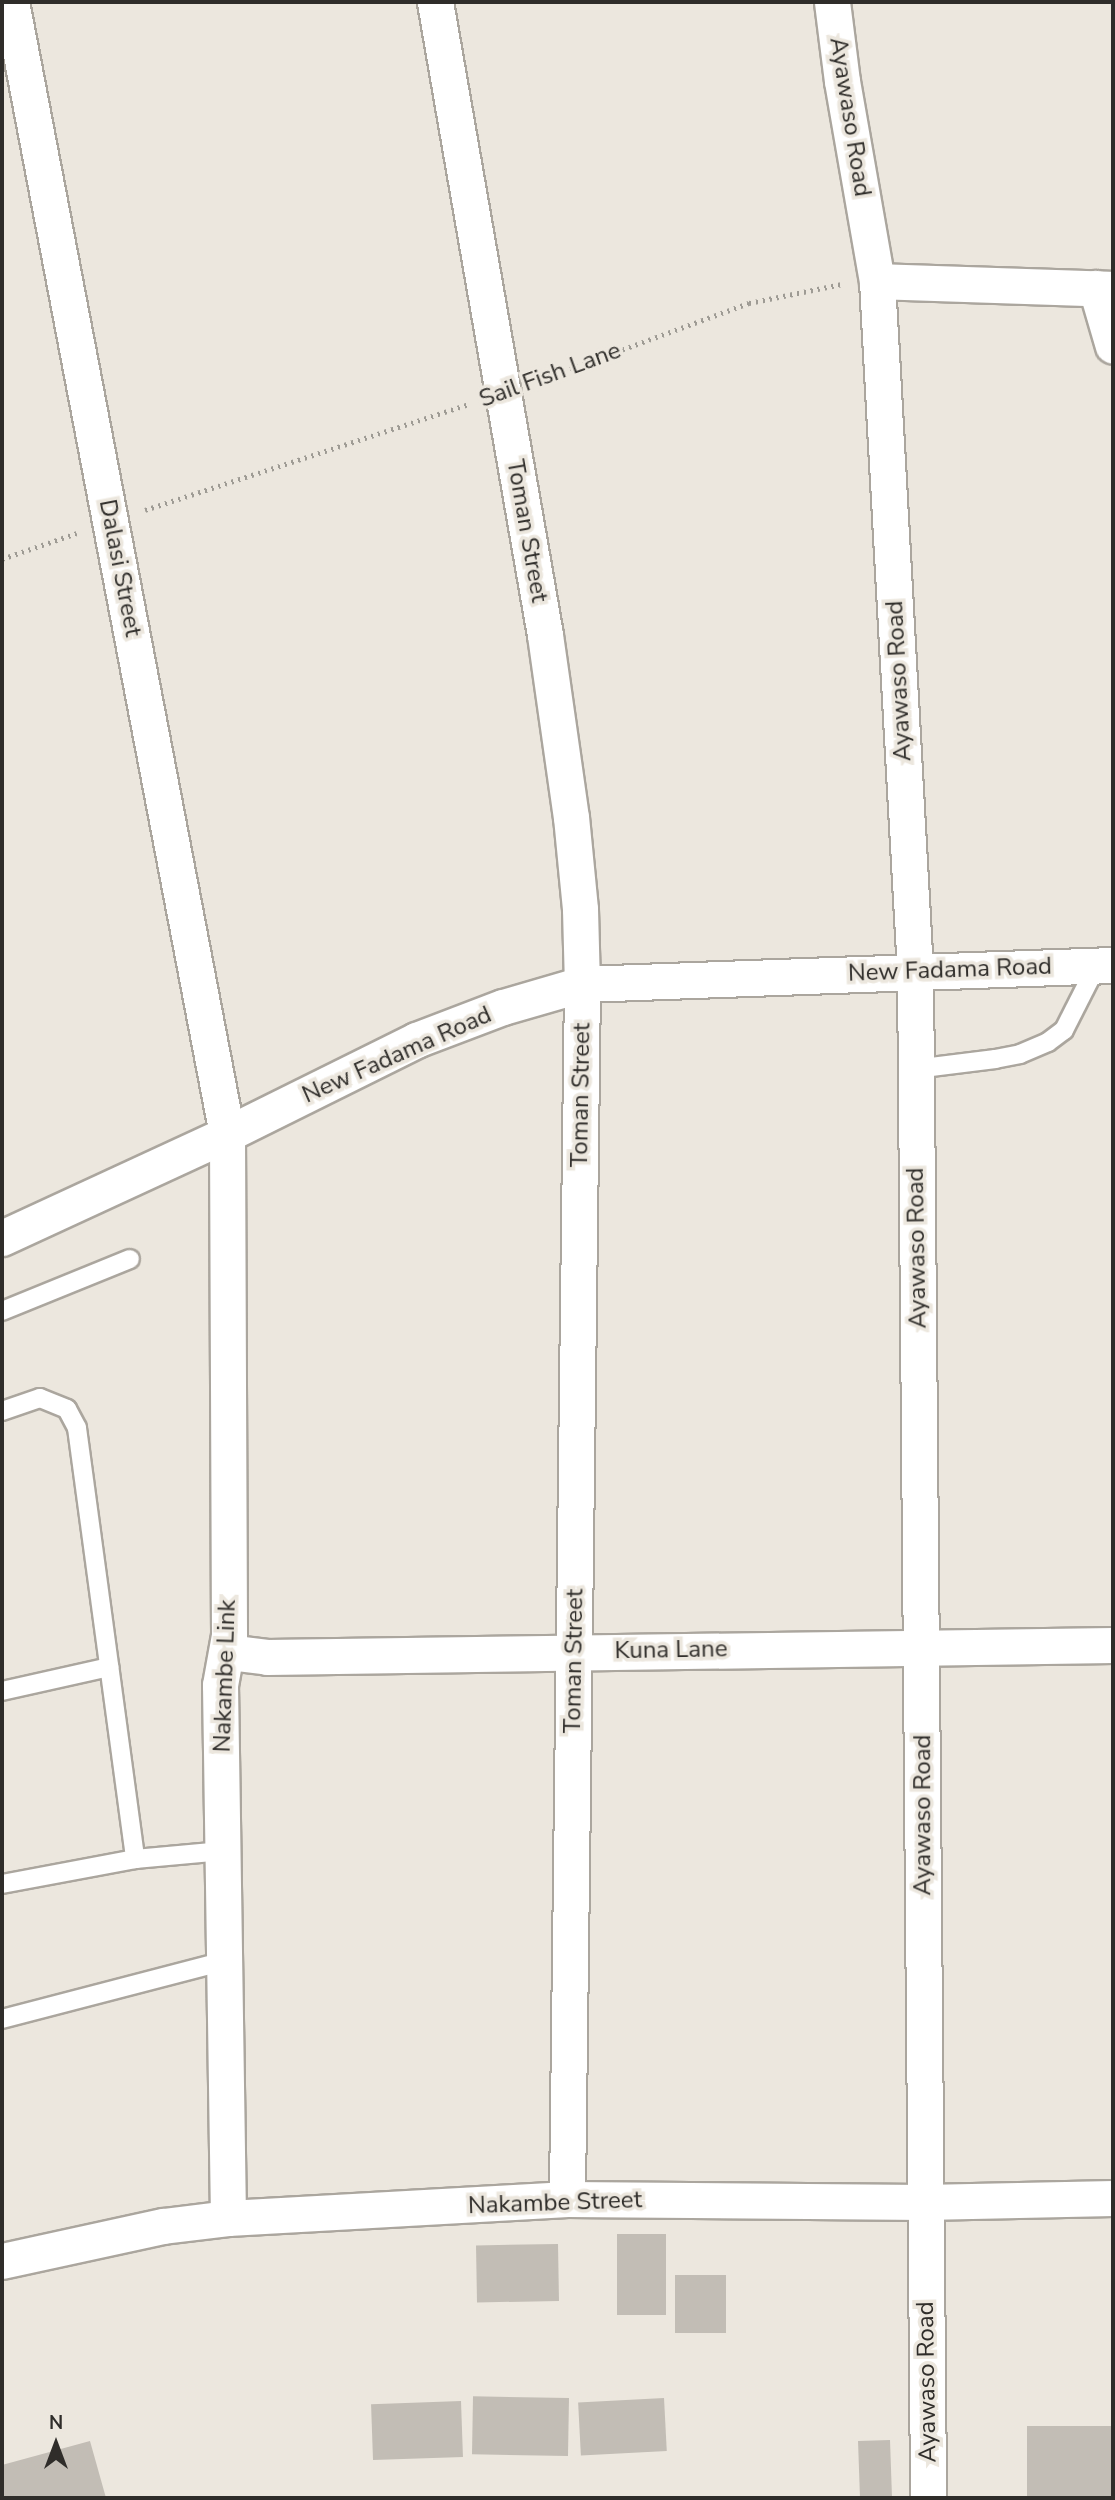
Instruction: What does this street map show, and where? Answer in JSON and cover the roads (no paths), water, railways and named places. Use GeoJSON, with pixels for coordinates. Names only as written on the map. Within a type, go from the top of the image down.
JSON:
{"type":"FeatureCollection","features":[{"type":"Feature","properties":{"kind":"street","name":"Dalasi Street"},"geometry":{"type":"LineString","coordinates":[[11,2],[227,1134]]}},
{"type":"Feature","properties":{"kind":"street","name":"Toman Street"},"geometry":{"type":"LineString","coordinates":[[435,2],[545,635],[571,817],[580,909],[582,984],[567,2199]]}},
{"type":"Feature","properties":{"kind":"street","name":"Ayawaso Road"},"geometry":{"type":"LineString","coordinates":[[832,2],[842,81],[877,281],[915,971],[928,2498]]}},
{"type":"Feature","properties":{"kind":"street"},"geometry":{"type":"LineString","coordinates":[[877,281],[1105,289],[1113,346]]}},
{"type":"Feature","properties":{"kind":"street","name":"New Fadama Road"},"geometry":{"type":"LineString","coordinates":[[2,1238],[227,1134],[416,1040],[503,1007],[582,984],[1105,965]]}},
{"type":"Feature","properties":{"kind":"street","name":"Nakambe Link"},"geometry":{"type":"LineString","coordinates":[[227,1134],[228,1652],[220,1685],[228,2218]]}},
{"type":"Feature","properties":{"kind":"street","name":"Kuna Lane"},"geometry":{"type":"LineString","coordinates":[[228,1652],[267,1657],[1113,1645]]}},
{"type":"Feature","properties":{"kind":"street","name":"Nakambe Street"},"geometry":{"type":"LineString","coordinates":[[2,2261],[163,2226],[228,2218],[567,2199],[924,2202],[1113,2198]]}},
{"type":"Feature","properties":{"kind":"lane"},"geometry":{"type":"LineString","coordinates":[[915,1069],[1020,1054],[1048,1042],[1064,1030],[1105,965]]}},
{"type":"Feature","properties":{"kind":"lane"},"geometry":{"type":"LineString","coordinates":[[2,1311],[130,1259]]}},
{"type":"Feature","properties":{"kind":"lane"},"geometry":{"type":"LineString","coordinates":[[2,1411],[40,1398],[67,1409],[76,1427],[135,1859]]}},
{"type":"Feature","properties":{"kind":"lane"},"geometry":{"type":"LineString","coordinates":[[2,1691],[109,1667]]}},
{"type":"Feature","properties":{"kind":"lane"},"geometry":{"type":"LineString","coordinates":[[2,1884],[135,1859],[223,1851]]}},
{"type":"Feature","properties":{"kind":"lane"},"geometry":{"type":"LineString","coordinates":[[2,2019],[224,1961]]}}]}
